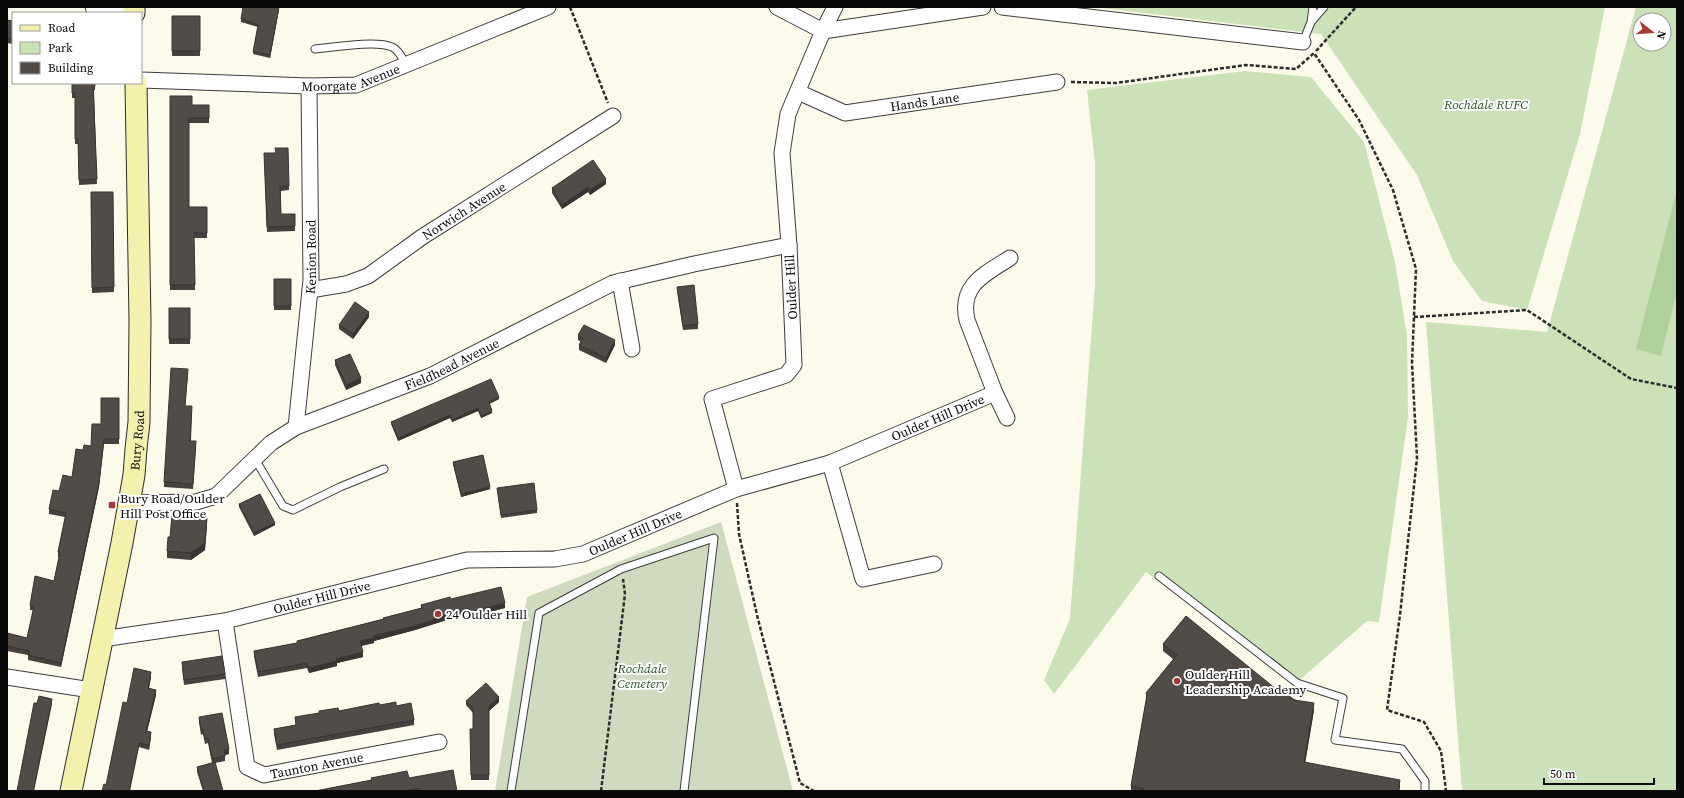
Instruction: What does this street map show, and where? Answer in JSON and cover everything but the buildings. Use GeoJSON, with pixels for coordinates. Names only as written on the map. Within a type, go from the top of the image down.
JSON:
{"type":"FeatureCollection","features":[{"type":"Feature","properties":{"kind":"main road","name":"Bury Road"},"geometry":{"type":"LineString","coordinates":[[71,791],[130,503],[139,422],[140,292],[136,84]]}},
{"type":"Feature","properties":{"kind":"street"},"geometry":{"type":"LineString","coordinates":[[93,7],[134,10]]}},
{"type":"Feature","properties":{"kind":"street","name":"Moorgate Avenue"},"geometry":{"type":"LineString","coordinates":[[142,80],[309,86],[356,85],[548,7]]}},
{"type":"Feature","properties":{"kind":"street"},"geometry":{"type":"LineString","coordinates":[[776,7],[822,32],[983,7]]}},
{"type":"Feature","properties":{"kind":"street","name":"Oulder Hill"},"geometry":{"type":"LineString","coordinates":[[736,489],[712,399],[786,376],[794,365],[789,245],[782,153],[788,114],[822,32],[836,7]]}},
{"type":"Feature","properties":{"kind":"street"},"geometry":{"type":"LineString","coordinates":[[1002,7],[1303,42]]}},
{"type":"Feature","properties":{"kind":"street","name":"Hands Lane"},"geometry":{"type":"LineString","coordinates":[[798,92],[845,113],[1057,82]]}},
{"type":"Feature","properties":{"kind":"street","name":"Kenion Road"},"geometry":{"type":"LineString","coordinates":[[296,427],[310,290],[309,86]]}},
{"type":"Feature","properties":{"kind":"street","name":"Norwich Avenue"},"geometry":{"type":"LineString","coordinates":[[310,290],[346,284],[368,276],[422,237],[613,116]]}},
{"type":"Feature","properties":{"kind":"street","name":"Fieldhead Avenue"},"geometry":{"type":"LineString","coordinates":[[130,503],[196,502],[216,496],[271,443],[296,427],[430,376],[614,283],[694,264],[789,245]]}},
{"type":"Feature","properties":{"kind":"street","name":"Oulder Hill Drive"},"geometry":{"type":"LineString","coordinates":[[102,639],[225,621],[467,560],[555,559],[583,554],[736,489],[830,463],[995,393],[964,309],[969,291],[978,279],[1010,258]]}},
{"type":"Feature","properties":{"kind":"street"},"geometry":{"type":"LineString","coordinates":[[620,281],[632,349]]}},
{"type":"Feature","properties":{"kind":"street"},"geometry":{"type":"LineString","coordinates":[[995,393],[1007,418]]}},
{"type":"Feature","properties":{"kind":"street"},"geometry":{"type":"LineString","coordinates":[[830,463],[863,579],[934,564]]}},
{"type":"Feature","properties":{"kind":"street","name":"Taunton Avenue"},"geometry":{"type":"LineString","coordinates":[[225,621],[247,767],[264,775],[439,742]]}},
{"type":"Feature","properties":{"kind":"street"},"geometry":{"type":"LineString","coordinates":[[7,677],[91,690]]}},
{"type":"Feature","properties":{"kind":"lane"},"geometry":{"type":"LineString","coordinates":[[1303,42],[1311,22],[1313,7]]}},
{"type":"Feature","properties":{"kind":"lane"},"geometry":{"type":"LineString","coordinates":[[1311,22],[1324,7]]}},
{"type":"Feature","properties":{"kind":"lane"},"geometry":{"type":"LineString","coordinates":[[315,49],[367,45],[386,46],[398,51],[406,64]]}},
{"type":"Feature","properties":{"kind":"lane"},"geometry":{"type":"LineString","coordinates":[[255,459],[283,506],[293,510],[384,469]]}},
{"type":"Feature","properties":{"kind":"lane"},"geometry":{"type":"LineString","coordinates":[[511,791],[539,613],[621,569],[714,538],[684,791]]}},
{"type":"Feature","properties":{"kind":"lane"},"geometry":{"type":"LineString","coordinates":[[1159,576],[1297,683],[1343,698],[1335,740],[1402,749],[1425,781],[1425,791]]}},
{"type":"Feature","properties":{"kind":"path"},"geometry":{"type":"LineString","coordinates":[[570,7],[613,116]]}},
{"type":"Feature","properties":{"kind":"path"},"geometry":{"type":"LineString","coordinates":[[1057,82],[1116,83],[1246,65],[1296,70],[1314,53],[1356,7]]}},
{"type":"Feature","properties":{"kind":"path"},"geometry":{"type":"LineString","coordinates":[[1314,53],[1359,120],[1393,190],[1416,269],[1412,363],[1418,458],[1400,615],[1387,710],[1424,722],[1441,751],[1446,791]]}},
{"type":"Feature","properties":{"kind":"path"},"geometry":{"type":"LineString","coordinates":[[1414,316],[1527,310],[1631,379],[1677,388]]}},
{"type":"Feature","properties":{"kind":"path"},"geometry":{"type":"LineString","coordinates":[[736,489],[739,534],[756,615],[800,783],[814,791]]}},
{"type":"Feature","properties":{"kind":"path"},"geometry":{"type":"LineString","coordinates":[[601,791],[625,594],[621,569]]}},
{"type":"Feature","properties":{"kind":"green space","name":"Rochdale RUFC"},"geometry":{"type":"Polygon","coordinates":[[[1093,7],[1605,7],[1580,134],[1527,310],[1482,301],[1453,261],[1417,175],[1321,34],[1093,7]]]}},
{"type":"Feature","properties":{"kind":"green space"},"geometry":{"type":"Polygon","coordinates":[[[1636,7],[1677,7],[1677,791],[1462,791],[1426,322],[1547,332],[1632,22],[1632,52],[1672,52],[1672,12],[1635,12],[1636,7]]]}},
{"type":"Feature","properties":{"kind":"green space"},"geometry":{"type":"Polygon","coordinates":[[[1245,71],[1311,77],[1364,142],[1395,262],[1407,336],[1408,417],[1379,622],[1367,621],[1295,684],[1146,572],[1054,694],[1044,680],[1070,619],[1095,285],[1095,164],[1087,90],[1245,71]]]}},
{"type":"Feature","properties":{"kind":"green space"},"geometry":{"type":"Polygon","coordinates":[[[1677,189],[1677,291],[1661,356],[1636,349],[1677,189]]]}},
{"type":"Feature","properties":{"kind":"green space","name":"Rochdale Cemetery"},"geometry":{"type":"Polygon","coordinates":[[[721,522],[793,791],[495,791],[527,597],[721,522]]]}},
{"type":"Feature","properties":{"kind":"place","name":"Bury Road/Oulder Hill Post Office"},"geometry":{"type":"Point","coordinates":[112,505]}},
{"type":"Feature","properties":{"kind":"place","name":"24 Oulder Hill"},"geometry":{"type":"Point","coordinates":[438,614]}},
{"type":"Feature","properties":{"kind":"place","name":"Oulder Hill Leadership Academy"},"geometry":{"type":"Point","coordinates":[1177,681]}}]}
